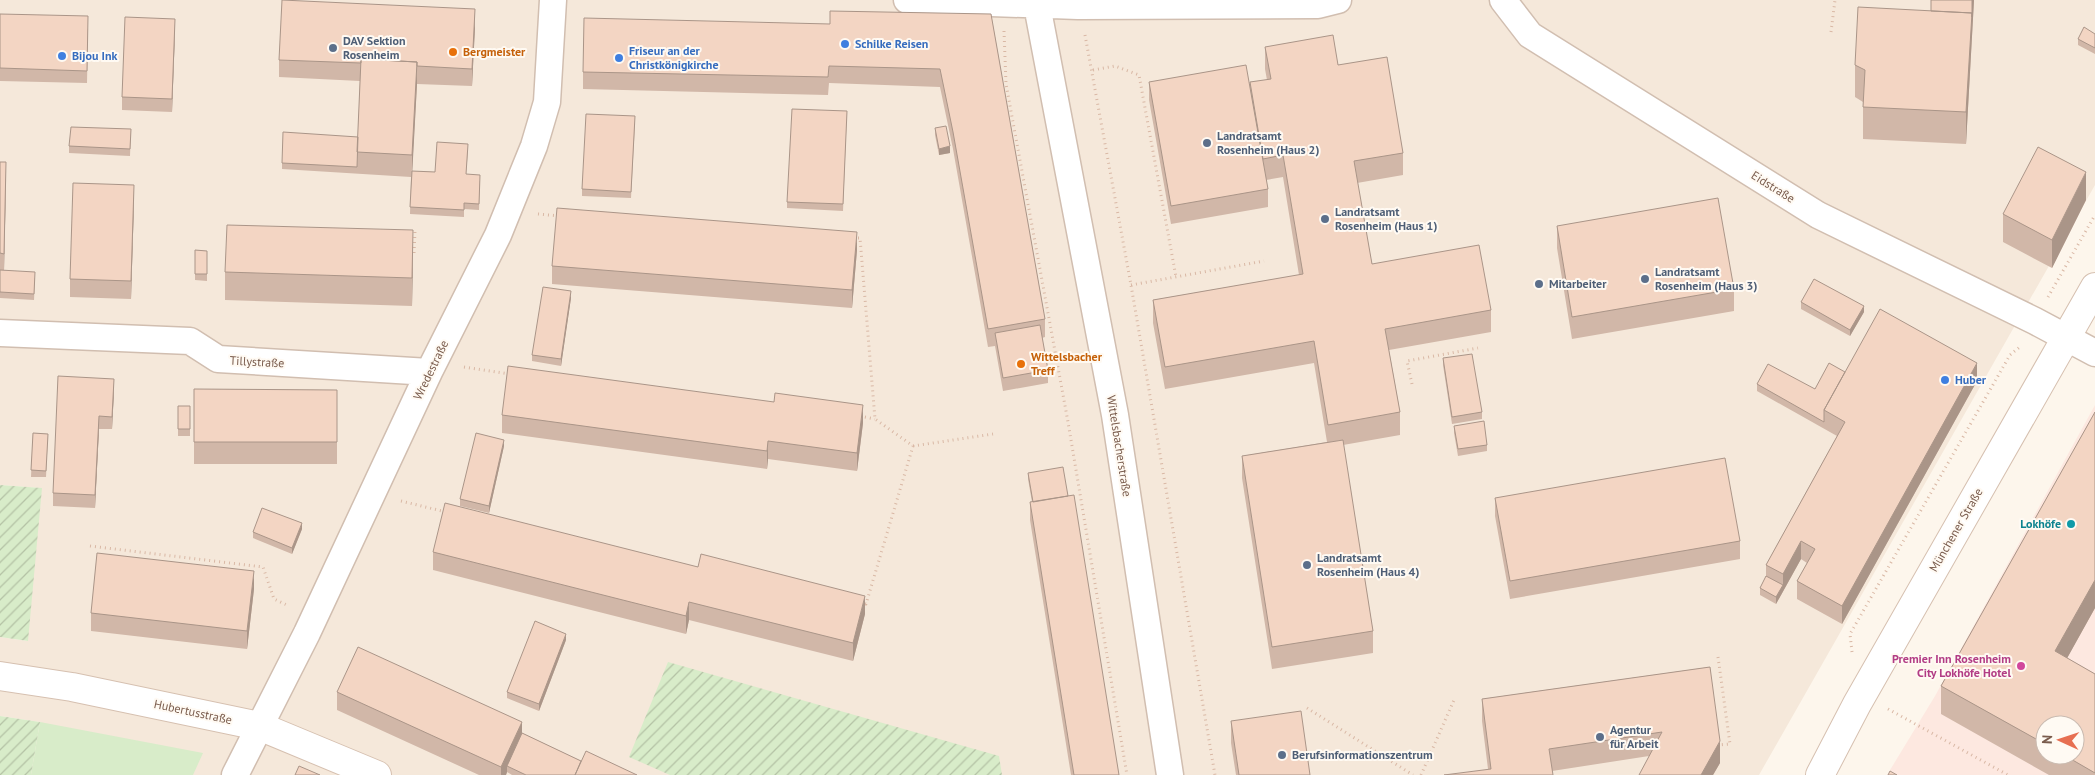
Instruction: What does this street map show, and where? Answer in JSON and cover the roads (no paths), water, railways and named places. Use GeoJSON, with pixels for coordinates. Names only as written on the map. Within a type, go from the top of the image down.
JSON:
{"type":"FeatureCollection","features":[{"type":"Feature","properties":{"kind":"main road","name":"Münchener Straße"},"geometry":{"type":"LineString","coordinates":[[1820,775],[1862,695],[2095,287]]}},
{"type":"Feature","properties":{"kind":"main road","name":"Hubertusstraße"},"geometry":{"type":"LineString","coordinates":[[0,676],[72,687],[260,726],[377,775]]}},
{"type":"Feature","properties":{"kind":"street","name":"Wredestraße"},"geometry":{"type":"LineString","coordinates":[[236,775],[315,617],[508,212],[534,146],[547,102],[553,0]]}},
{"type":"Feature","properties":{"kind":"street"},"geometry":{"type":"LineString","coordinates":[[907,0],[1002,3],[1037,2],[1078,6],[1318,5],[1338,0]]}},
{"type":"Feature","properties":{"kind":"street","name":"Eidstraße"},"geometry":{"type":"LineString","coordinates":[[1503,0],[1530,35],[1818,215],[2035,321],[2095,353]]}},
{"type":"Feature","properties":{"kind":"street","name":"Wittelsbacherstraße"},"geometry":{"type":"LineString","coordinates":[[1037,2],[1115,415],[1170,775]]}},
{"type":"Feature","properties":{"kind":"street","name":"Tillystraße"},"geometry":{"type":"LineString","coordinates":[[0,333],[190,341],[218,360],[432,368]]}},
{"type":"Feature","properties":{"kind":"place","name":"Schilke Reisen"},"geometry":{"type":"Point","coordinates":[845,44]}},
{"type":"Feature","properties":{"kind":"place","name":"DAV Sektion Rosenheim"},"geometry":{"type":"Point","coordinates":[333,48]}},
{"type":"Feature","properties":{"kind":"place","name":"Bergmeister"},"geometry":{"type":"Point","coordinates":[453,52]}},
{"type":"Feature","properties":{"kind":"place","name":"Bijou Ink"},"geometry":{"type":"Point","coordinates":[62,56]}},
{"type":"Feature","properties":{"kind":"place","name":"Friseur an der Christkönigkirche"},"geometry":{"type":"Point","coordinates":[619,58]}},
{"type":"Feature","properties":{"kind":"place","name":"Landratsamt Rosenheim (Haus 2)"},"geometry":{"type":"Point","coordinates":[1207,143]}},
{"type":"Feature","properties":{"kind":"place","name":"Landratsamt Rosenheim (Haus 1)"},"geometry":{"type":"Point","coordinates":[1325,219]}},
{"type":"Feature","properties":{"kind":"place","name":"Landratsamt Rosenheim (Haus 3)"},"geometry":{"type":"Point","coordinates":[1645,279]}},
{"type":"Feature","properties":{"kind":"place","name":"Mitarbeiter"},"geometry":{"type":"Point","coordinates":[1539,284]}},
{"type":"Feature","properties":{"kind":"place","name":"Wittelsbacher Treff"},"geometry":{"type":"Point","coordinates":[1021,364]}},
{"type":"Feature","properties":{"kind":"place","name":"Huber"},"geometry":{"type":"Point","coordinates":[1945,380]}},
{"type":"Feature","properties":{"kind":"place","name":"Lokhöfe"},"geometry":{"type":"Point","coordinates":[2071,524]}},
{"type":"Feature","properties":{"kind":"place","name":"Landratsamt Rosenheim (Haus 4)"},"geometry":{"type":"Point","coordinates":[1307,565]}},
{"type":"Feature","properties":{"kind":"place","name":"Premier Inn Rosenheim City Lokhöfe Hotel"},"geometry":{"type":"Point","coordinates":[2021,666]}},
{"type":"Feature","properties":{"kind":"place","name":"Agentur für Arbeit"},"geometry":{"type":"Point","coordinates":[1600,737]}},
{"type":"Feature","properties":{"kind":"place","name":"Berufsinformationszentrum"},"geometry":{"type":"Point","coordinates":[1282,755]}}]}
